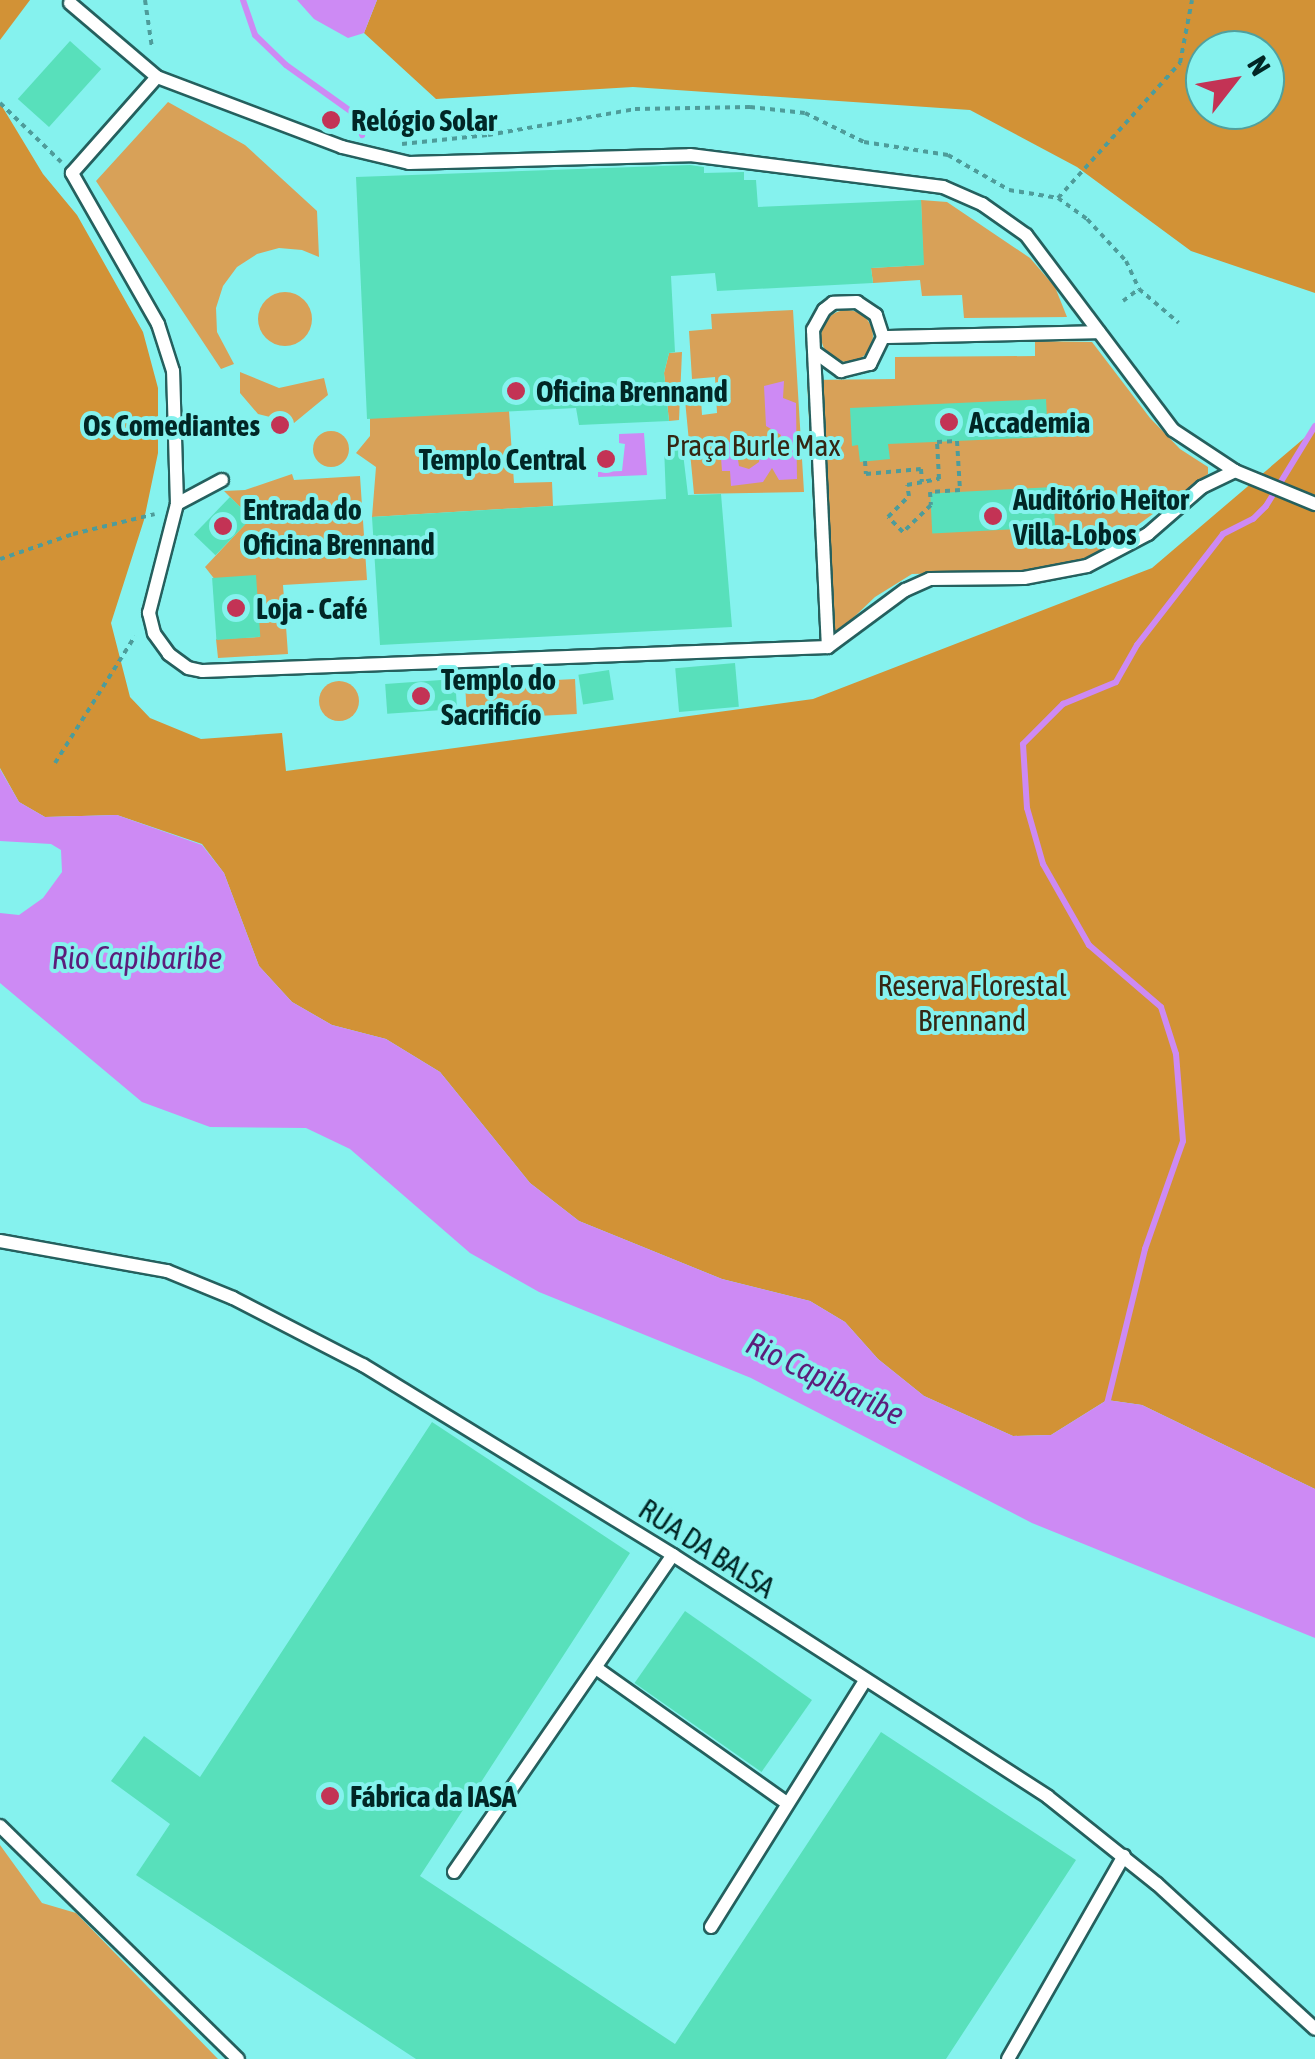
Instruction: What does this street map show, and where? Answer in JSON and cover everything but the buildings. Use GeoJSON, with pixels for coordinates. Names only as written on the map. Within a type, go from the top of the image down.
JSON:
{"type":"FeatureCollection","features":[{"type":"Feature","properties":{"kind":"lane"},"geometry":{"type":"LineString","coordinates":[[70,3],[157,77],[342,147],[410,162],[690,155],[943,187],[982,204],[1026,234],[1173,430],[1236,471],[1315,504]]}},
{"type":"Feature","properties":{"kind":"lane"},"geometry":{"type":"LineString","coordinates":[[157,77],[72,173],[158,324],[173,372],[177,504],[150,612],[154,632],[169,654],[188,668],[202,671],[828,647],[892,598],[930,579],[1024,578],[1087,566],[1148,534],[1202,487],[1236,471]]}},
{"type":"Feature","properties":{"kind":"lane"},"geometry":{"type":"LineString","coordinates":[[816,353],[831,368],[851,372],[877,356],[883,336],[876,315],[856,302],[833,304],[824,310],[812,330],[828,647]]}},
{"type":"Feature","properties":{"kind":"lane"},"geometry":{"type":"LineString","coordinates":[[883,336],[1099,332]]}},
{"type":"Feature","properties":{"kind":"lane"},"geometry":{"type":"LineString","coordinates":[[177,504],[222,480]]}},
{"type":"Feature","properties":{"kind":"lane","name":"RUA DA BALSA"},"geometry":{"type":"LineString","coordinates":[[0,1241],[167,1271],[232,1298],[362,1365],[673,1555],[1048,1797],[1124,1856],[1315,2028]]}},
{"type":"Feature","properties":{"kind":"lane"},"geometry":{"type":"LineString","coordinates":[[454,1872],[673,1555]]}},
{"type":"Feature","properties":{"kind":"lane"},"geometry":{"type":"LineString","coordinates":[[596,1668],[787,1804]]}},
{"type":"Feature","properties":{"kind":"lane"},"geometry":{"type":"LineString","coordinates":[[711,1927],[865,1681]]}},
{"type":"Feature","properties":{"kind":"lane"},"geometry":{"type":"LineString","coordinates":[[0,1826],[238,2059]]}},
{"type":"Feature","properties":{"kind":"lane"},"geometry":{"type":"LineString","coordinates":[[1008,2059],[1124,1856]]}},
{"type":"Feature","properties":{"kind":"path"},"geometry":{"type":"LineString","coordinates":[[145,0],[157,77]]}},
{"type":"Feature","properties":{"kind":"path"},"geometry":{"type":"LineString","coordinates":[[1058,198],[1180,63],[1192,0]]}},
{"type":"Feature","properties":{"kind":"path"},"geometry":{"type":"LineString","coordinates":[[0,102],[72,173]]}},
{"type":"Feature","properties":{"kind":"path"},"geometry":{"type":"LineString","coordinates":[[1123,301],[1139,289],[1179,323]]}},
{"type":"Feature","properties":{"kind":"path"},"geometry":{"type":"LineString","coordinates":[[957,441],[960,490],[930,492],[931,505],[902,532],[888,516],[909,496],[908,486],[922,484],[939,479],[937,442],[957,441]]}},
{"type":"Feature","properties":{"kind":"path"},"geometry":{"type":"LineString","coordinates":[[864,461],[866,474],[920,469],[922,484]]}},
{"type":"Feature","properties":{"kind":"path"},"geometry":{"type":"LineString","coordinates":[[0,559],[73,534],[144,520],[177,504]]}},
{"type":"Feature","properties":{"kind":"path"},"geometry":{"type":"LineString","coordinates":[[56,763],[150,612]]}},
{"type":"Feature","properties":{"kind":"green space"},"geometry":{"type":"Polygon","coordinates":[[[0,0],[30,0],[0,40],[0,0]]]}},
{"type":"Feature","properties":{"kind":"green space"},"geometry":{"type":"Polygon","coordinates":[[[377,0],[1315,0],[1315,293],[1191,251],[1077,167],[970,110],[633,87],[436,99],[364,33],[377,0]]]}},
{"type":"Feature","properties":{"kind":"green space"},"geometry":{"type":"Polygon","coordinates":[[[168,102],[245,145],[317,211],[319,257],[302,250],[279,248],[257,254],[237,267],[223,286],[216,308],[217,332],[234,364],[221,369],[96,181],[168,102]]]}},
{"type":"Feature","properties":{"kind":"green space","name":"Reserva Florestal Brennand"},"geometry":{"type":"Polygon","coordinates":[[[0,103],[43,174],[77,215],[143,332],[158,388],[158,453],[144,520],[111,623],[130,697],[150,718],[201,739],[282,733],[286,771],[813,699],[1152,568],[1315,429],[1315,1489],[1142,1405],[1107,1400],[1051,1435],[1013,1436],[924,1396],[878,1359],[845,1322],[810,1301],[722,1279],[579,1221],[530,1183],[440,1072],[386,1039],[332,1025],[292,1002],[259,966],[224,873],[202,844],[117,815],[45,817],[19,802],[0,768],[0,103]]]}},
{"type":"Feature","properties":{"kind":"green space"},"geometry":{"type":"Polygon","coordinates":[[[921,200],[947,202],[1030,258],[1055,287],[1067,317],[964,318],[962,295],[922,296],[920,280],[873,283],[871,268],[923,265],[921,200]]]}},
{"type":"Feature","properties":{"kind":"green space"},"geometry":{"type":"Polygon","coordinates":[[[285,292],[304,300],[312,319],[304,338],[285,346],[266,338],[258,319],[266,300],[285,292]]]}},
{"type":"Feature","properties":{"kind":"green space","name":"Praça Burle Max"},"geometry":{"type":"Polygon","coordinates":[[[793,310],[804,492],[694,494],[685,400],[701,399],[702,415],[717,413],[715,377],[692,379],[689,331],[712,329],[711,314],[793,310]]]}},
{"type":"Feature","properties":{"kind":"green space"},"geometry":{"type":"Polygon","coordinates":[[[847,310],[866,317],[873,336],[866,355],[847,362],[828,355],[821,336],[828,317],[847,310]]]}},
{"type":"Feature","properties":{"kind":"green space"},"geometry":{"type":"Polygon","coordinates":[[[1035,341],[1092,342],[1150,418],[1180,449],[1208,467],[1208,474],[1095,556],[1023,571],[912,574],[875,597],[831,639],[820,640],[807,380],[895,379],[895,357],[1035,356],[1035,341]]]}},
{"type":"Feature","properties":{"kind":"green space"},"geometry":{"type":"Polygon","coordinates":[[[682,352],[679,420],[669,421],[664,373],[669,353],[682,352]]]}},
{"type":"Feature","properties":{"kind":"green space"},"geometry":{"type":"Polygon","coordinates":[[[240,372],[279,388],[324,378],[328,395],[294,423],[258,414],[240,393],[240,372]]]}},
{"type":"Feature","properties":{"kind":"green space"},"geometry":{"type":"Polygon","coordinates":[[[509,411],[514,483],[552,482],[553,506],[372,517],[376,467],[356,453],[370,436],[370,418],[509,411]]]}},
{"type":"Feature","properties":{"kind":"green space"},"geometry":{"type":"Polygon","coordinates":[[[331,431],[344,436],[349,449],[344,462],[331,467],[318,462],[313,449],[318,436],[331,431]]]}},
{"type":"Feature","properties":{"kind":"green space"},"geometry":{"type":"Polygon","coordinates":[[[292,474],[294,480],[360,476],[367,580],[283,585],[288,654],[218,658],[216,639],[260,637],[205,567],[251,518],[224,491],[245,490],[292,474]]]}},
{"type":"Feature","properties":{"kind":"green space"},"geometry":{"type":"Polygon","coordinates":[[[575,679],[577,714],[467,720],[465,685],[575,679]]]}},
{"type":"Feature","properties":{"kind":"green space"},"geometry":{"type":"Polygon","coordinates":[[[339,681],[353,687],[359,701],[353,715],[339,721],[325,715],[319,701],[325,687],[339,681]]]}},
{"type":"Feature","properties":{"kind":"green space"},"geometry":{"type":"Polygon","coordinates":[[[0,1845],[42,1903],[76,1913],[218,2059],[0,2059],[0,1845]]]}},
{"type":"Feature","properties":{"kind":"water"},"geometry":{"type":"Polygon","coordinates":[[[297,0],[377,0],[364,33],[348,38],[314,19],[297,0]]]}},
{"type":"Feature","properties":{"kind":"water"},"geometry":{"type":"Polygon","coordinates":[[[784,381],[783,398],[796,403],[797,479],[779,480],[772,468],[763,482],[731,486],[730,471],[722,471],[720,444],[735,441],[739,466],[749,469],[759,462],[760,448],[778,444],[781,435],[766,426],[764,386],[784,381]]]}},
{"type":"Feature","properties":{"kind":"water"},"geometry":{"type":"Polygon","coordinates":[[[644,433],[647,475],[598,477],[598,472],[622,471],[625,444],[619,443],[619,434],[644,433]]]}},
{"type":"Feature","properties":{"kind":"water","name":"Rio Capibaribe"},"geometry":{"type":"Polygon","coordinates":[[[0,769],[19,802],[45,817],[117,815],[202,845],[224,873],[259,966],[292,1002],[332,1025],[386,1039],[440,1072],[530,1183],[579,1221],[722,1279],[810,1301],[845,1322],[878,1359],[924,1396],[1013,1436],[1051,1435],[1107,1400],[1142,1405],[1315,1489],[1315,1638],[1032,1523],[751,1378],[539,1292],[470,1253],[350,1149],[306,1128],[210,1127],[142,1102],[0,983],[0,913],[19,915],[43,898],[62,872],[61,850],[51,844],[0,841],[0,769]]]}},
{"type":"Feature","properties":{"kind":"waterway"},"geometry":{"type":"LineString","coordinates":[[243,0],[255,35],[286,65],[356,115],[362,135]]}},
{"type":"Feature","properties":{"kind":"waterway"},"geometry":{"type":"LineString","coordinates":[[1107,1404],[1145,1249],[1183,1141],[1176,1054],[1161,1007],[1089,945],[1043,864],[1027,808],[1023,744],[1063,704],[1116,682],[1137,645],[1223,534],[1253,519],[1266,506],[1315,426]]}},
{"type":"Feature","properties":{"kind":"place","name":"Relógio Solar"},"geometry":{"type":"Point","coordinates":[331,120]}},
{"type":"Feature","properties":{"kind":"place","name":"Oficina Brennand"},"geometry":{"type":"Point","coordinates":[516,391]}},
{"type":"Feature","properties":{"kind":"place","name":"Accademia"},"geometry":{"type":"Point","coordinates":[949,422]}},
{"type":"Feature","properties":{"kind":"place","name":"Os Comediantes"},"geometry":{"type":"Point","coordinates":[280,425]}},
{"type":"Feature","properties":{"kind":"place","name":"Templo Central"},"geometry":{"type":"Point","coordinates":[606,459]}},
{"type":"Feature","properties":{"kind":"place","name":"Auditório Heitor Villa-Lobos"},"geometry":{"type":"Point","coordinates":[993,516]}},
{"type":"Feature","properties":{"kind":"place","name":"Entrada do Oficina Brennand"},"geometry":{"type":"Point","coordinates":[223,526]}},
{"type":"Feature","properties":{"kind":"place","name":"Loja - Café"},"geometry":{"type":"Point","coordinates":[236,608]}},
{"type":"Feature","properties":{"kind":"place","name":"Templo do Sacrificío"},"geometry":{"type":"Point","coordinates":[421,696]}},
{"type":"Feature","properties":{"kind":"place","name":"Fábrica da IASA"},"geometry":{"type":"Point","coordinates":[330,1796]}}]}
